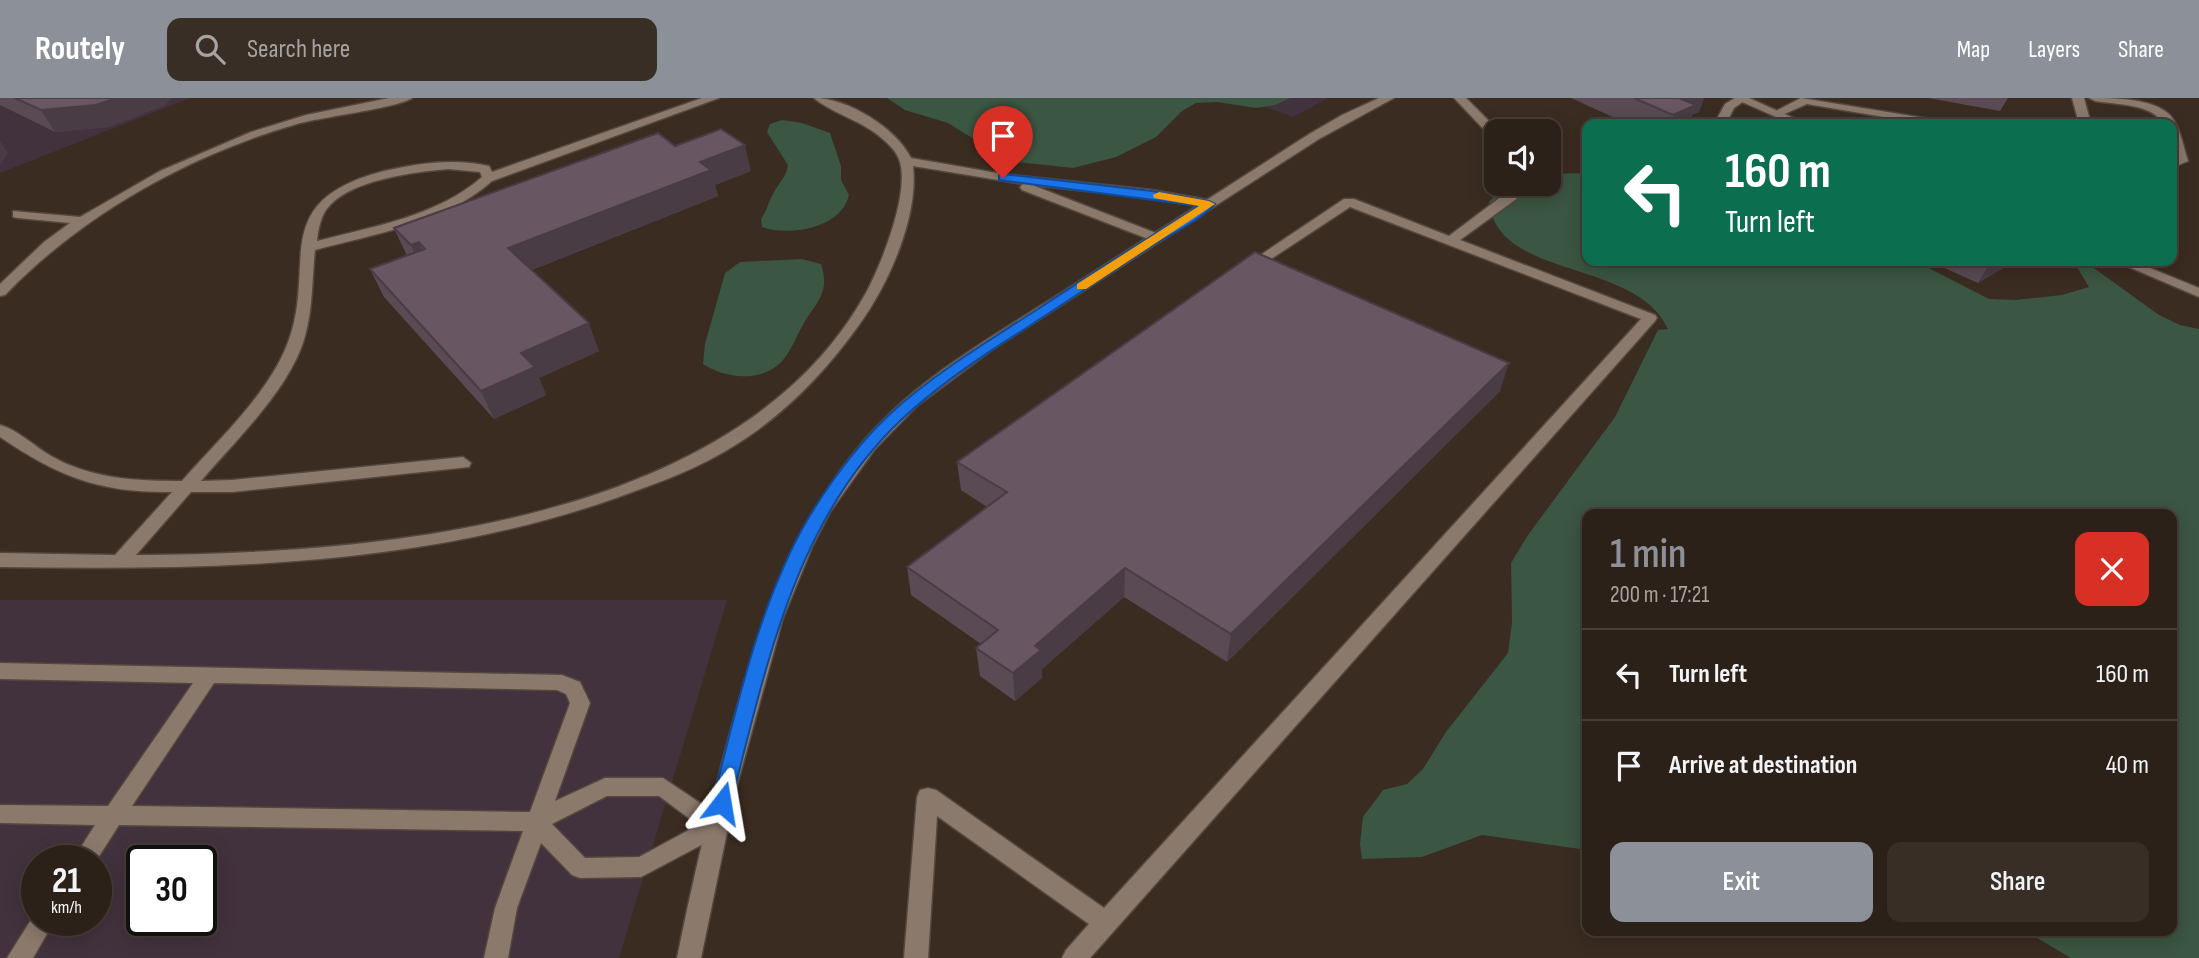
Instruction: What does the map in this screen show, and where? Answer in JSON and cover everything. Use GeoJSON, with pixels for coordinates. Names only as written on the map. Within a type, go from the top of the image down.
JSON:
{"type":"FeatureCollection","features":[{"type":"Feature","properties":{"kind":"street"},"geometry":{"type":"LineString","coordinates":[[0,292],[24,267],[83,221],[159,176],[246,138],[305,118],[405,98]]}},
{"type":"Feature","properties":{"kind":"street"},"geometry":{"type":"LineString","coordinates":[[311,247],[439,208],[469,194],[488,178],[713,98]]}},
{"type":"Feature","properties":{"kind":"street"},"geometry":{"type":"LineString","coordinates":[[0,560],[118,563],[303,553],[432,539],[507,526],[574,509],[709,454],[757,424],[785,400],[843,341],[875,286],[897,233],[904,200],[906,160],[894,142],[880,131],[820,98]]}},
{"type":"Feature","properties":{"kind":"street"},"geometry":{"type":"LineString","coordinates":[[689,958],[716,826],[756,672],[780,597],[798,554],[843,478],[896,416],[984,349],[1346,117],[1388,98]]}},
{"type":"Feature","properties":{"kind":"street"},"geometry":{"type":"LineString","coordinates":[[1460,98],[1484,123]]}},
{"type":"Feature","properties":{"kind":"street"},"geometry":{"type":"LineString","coordinates":[[2078,98],[2084,119]]}},
{"type":"Feature","properties":{"kind":"street"},"geometry":{"type":"LineString","coordinates":[[2095,98],[2152,108],[2167,119]]}},
{"type":"Feature","properties":{"kind":"street"},"geometry":{"type":"LineString","coordinates":[[1723,119],[1730,106],[1740,99],[1788,119]]}},
{"type":"Feature","properties":{"kind":"street"},"geometry":{"type":"LineString","coordinates":[[1776,114],[1803,99],[1915,119]]}},
{"type":"Feature","properties":{"kind":"street"},"geometry":{"type":"LineString","coordinates":[[2177,145],[2182,160],[2177,162]]}},
{"type":"Feature","properties":{"kind":"street"},"geometry":{"type":"LineString","coordinates":[[906,160],[1003,178],[1152,194],[1209,204]]}},
{"type":"Feature","properties":{"kind":"street"},"geometry":{"type":"LineString","coordinates":[[118,563],[187,488],[259,402],[297,340],[314,221],[321,207],[336,194],[351,187],[408,170],[448,166],[480,167],[487,172],[488,178]]}},
{"type":"Feature","properties":{"kind":"street"},"geometry":{"type":"LineString","coordinates":[[1003,178],[1156,238]]}},
{"type":"Feature","properties":{"kind":"street"},"geometry":{"type":"LineString","coordinates":[[1450,241],[1512,196]]}},
{"type":"Feature","properties":{"kind":"street"},"geometry":{"type":"LineString","coordinates":[[1074,958],[1650,318],[1349,202],[1266,256]]}},
{"type":"Feature","properties":{"kind":"street"},"geometry":{"type":"LineString","coordinates":[[18,214],[83,221]]}},
{"type":"Feature","properties":{"kind":"street"},"geometry":{"type":"LineString","coordinates":[[2134,266],[2199,293]]}},
{"type":"Feature","properties":{"kind":"street"},"geometry":{"type":"LineString","coordinates":[[0,430],[47,461],[97,480],[133,487],[232,486],[463,463]]}},
{"type":"Feature","properties":{"kind":"street"},"geometry":{"type":"LineString","coordinates":[[0,671],[557,682],[570,685],[578,692],[580,702],[506,908],[496,958]]}},
{"type":"Feature","properties":{"kind":"street"},"geometry":{"type":"LineString","coordinates":[[94,845],[208,676]]}},
{"type":"Feature","properties":{"kind":"street"},"geometry":{"type":"LineString","coordinates":[[0,814],[535,822],[605,787],[663,787],[716,826]]}},
{"type":"Feature","properties":{"kind":"street"},"geometry":{"type":"LineString","coordinates":[[916,958],[928,797],[1105,922]]}},
{"type":"Feature","properties":{"kind":"street"},"geometry":{"type":"LineString","coordinates":[[535,822],[580,868],[641,867],[716,826]]}},
{"type":"Feature","properties":{"kind":"street"},"geometry":{"type":"LineString","coordinates":[[19,958],[33,936]]}},
{"type":"Feature","properties":{"kind":"shaded area"},"geometry":{"type":"Polygon","coordinates":[[[0,98],[190,98],[0,173],[0,98]]]}},
{"type":"Feature","properties":{"kind":"shaded area"},"geometry":{"type":"Polygon","coordinates":[[[1241,98],[1328,98],[1293,117],[1241,98]]]}},
{"type":"Feature","properties":{"kind":"shaded area"},"geometry":{"type":"Polygon","coordinates":[[[0,600],[727,600],[619,958],[0,958],[0,600]]]}},
{"type":"Feature","properties":{"kind":"green space"},"geometry":{"type":"Polygon","coordinates":[[[887,98],[1290,98],[1275,105],[1256,108],[1217,102],[1196,103],[1182,111],[1156,137],[1116,157],[1073,168],[1017,162],[1001,156],[948,123],[905,110],[887,98]]]}},
{"type":"Feature","properties":{"kind":"green space"},"geometry":{"type":"Polygon","coordinates":[[[782,120],[802,123],[830,133],[841,166],[841,180],[849,195],[836,215],[826,222],[800,230],[773,230],[762,227],[761,219],[788,165],[767,132],[770,124],[782,120]]]}},
{"type":"Feature","properties":{"kind":"green space"},"geometry":{"type":"Polygon","coordinates":[[[1582,173],[1582,266],[1925,266],[1989,299],[2016,300],[2062,295],[2089,287],[2077,267],[2091,266],[2159,315],[2180,325],[2199,329],[2199,958],[2071,958],[2034,936],[2177,936],[2177,509],[1582,509],[1582,849],[1482,835],[1422,857],[1362,859],[1360,844],[1363,817],[1383,790],[1407,784],[1423,769],[1446,732],[1508,653],[1512,622],[1511,563],[1528,535],[1615,417],[1658,330],[1668,329],[1651,306],[1628,290],[1541,258],[1516,245],[1498,227],[1489,202],[1494,196],[1561,196],[1561,174],[1582,173]]]}},
{"type":"Feature","properties":{"kind":"green space"},"geometry":{"type":"Polygon","coordinates":[[[802,259],[821,264],[823,289],[783,360],[765,372],[744,376],[722,373],[703,364],[705,344],[725,273],[740,262],[802,259]]]}},
{"type":"Feature","properties":{"kind":"building"},"geometry":{"type":"Polygon","coordinates":[[[15,98],[116,98],[96,105],[41,110],[15,98]]]}},
{"type":"Feature","properties":{"kind":"building"},"geometry":{"type":"Polygon","coordinates":[[[1634,98],[1683,98],[1681,99],[1696,105],[1673,115],[1634,98]]]}},
{"type":"Feature","properties":{"kind":"building"},"geometry":{"type":"Polygon","coordinates":[[[721,129],[745,145],[700,162],[711,170],[508,248],[589,323],[521,353],[535,367],[481,391],[370,269],[425,249],[419,242],[411,245],[394,228],[658,133],[675,146],[721,129]]]}},
{"type":"Feature","properties":{"kind":"building"},"geometry":{"type":"Polygon","coordinates":[[[1255,252],[1509,363],[1231,634],[1125,568],[1035,646],[1041,650],[1013,673],[976,648],[998,630],[907,567],[1007,492],[957,462],[1255,252]]]}},
{"type":"Feature","properties":{"kind":"slow traffic"},"geometry":{"type":"LineString","coordinates":[[1081,286],[1209,204],[1159,195]]}},
{"type":"Feature","properties":{"kind":"route"},"geometry":{"type":"LineString","coordinates":[[722,803],[756,672],[780,597],[798,554],[821,512],[868,446],[896,416],[984,349],[1209,204],[1152,194],[1003,178]]}}]}
